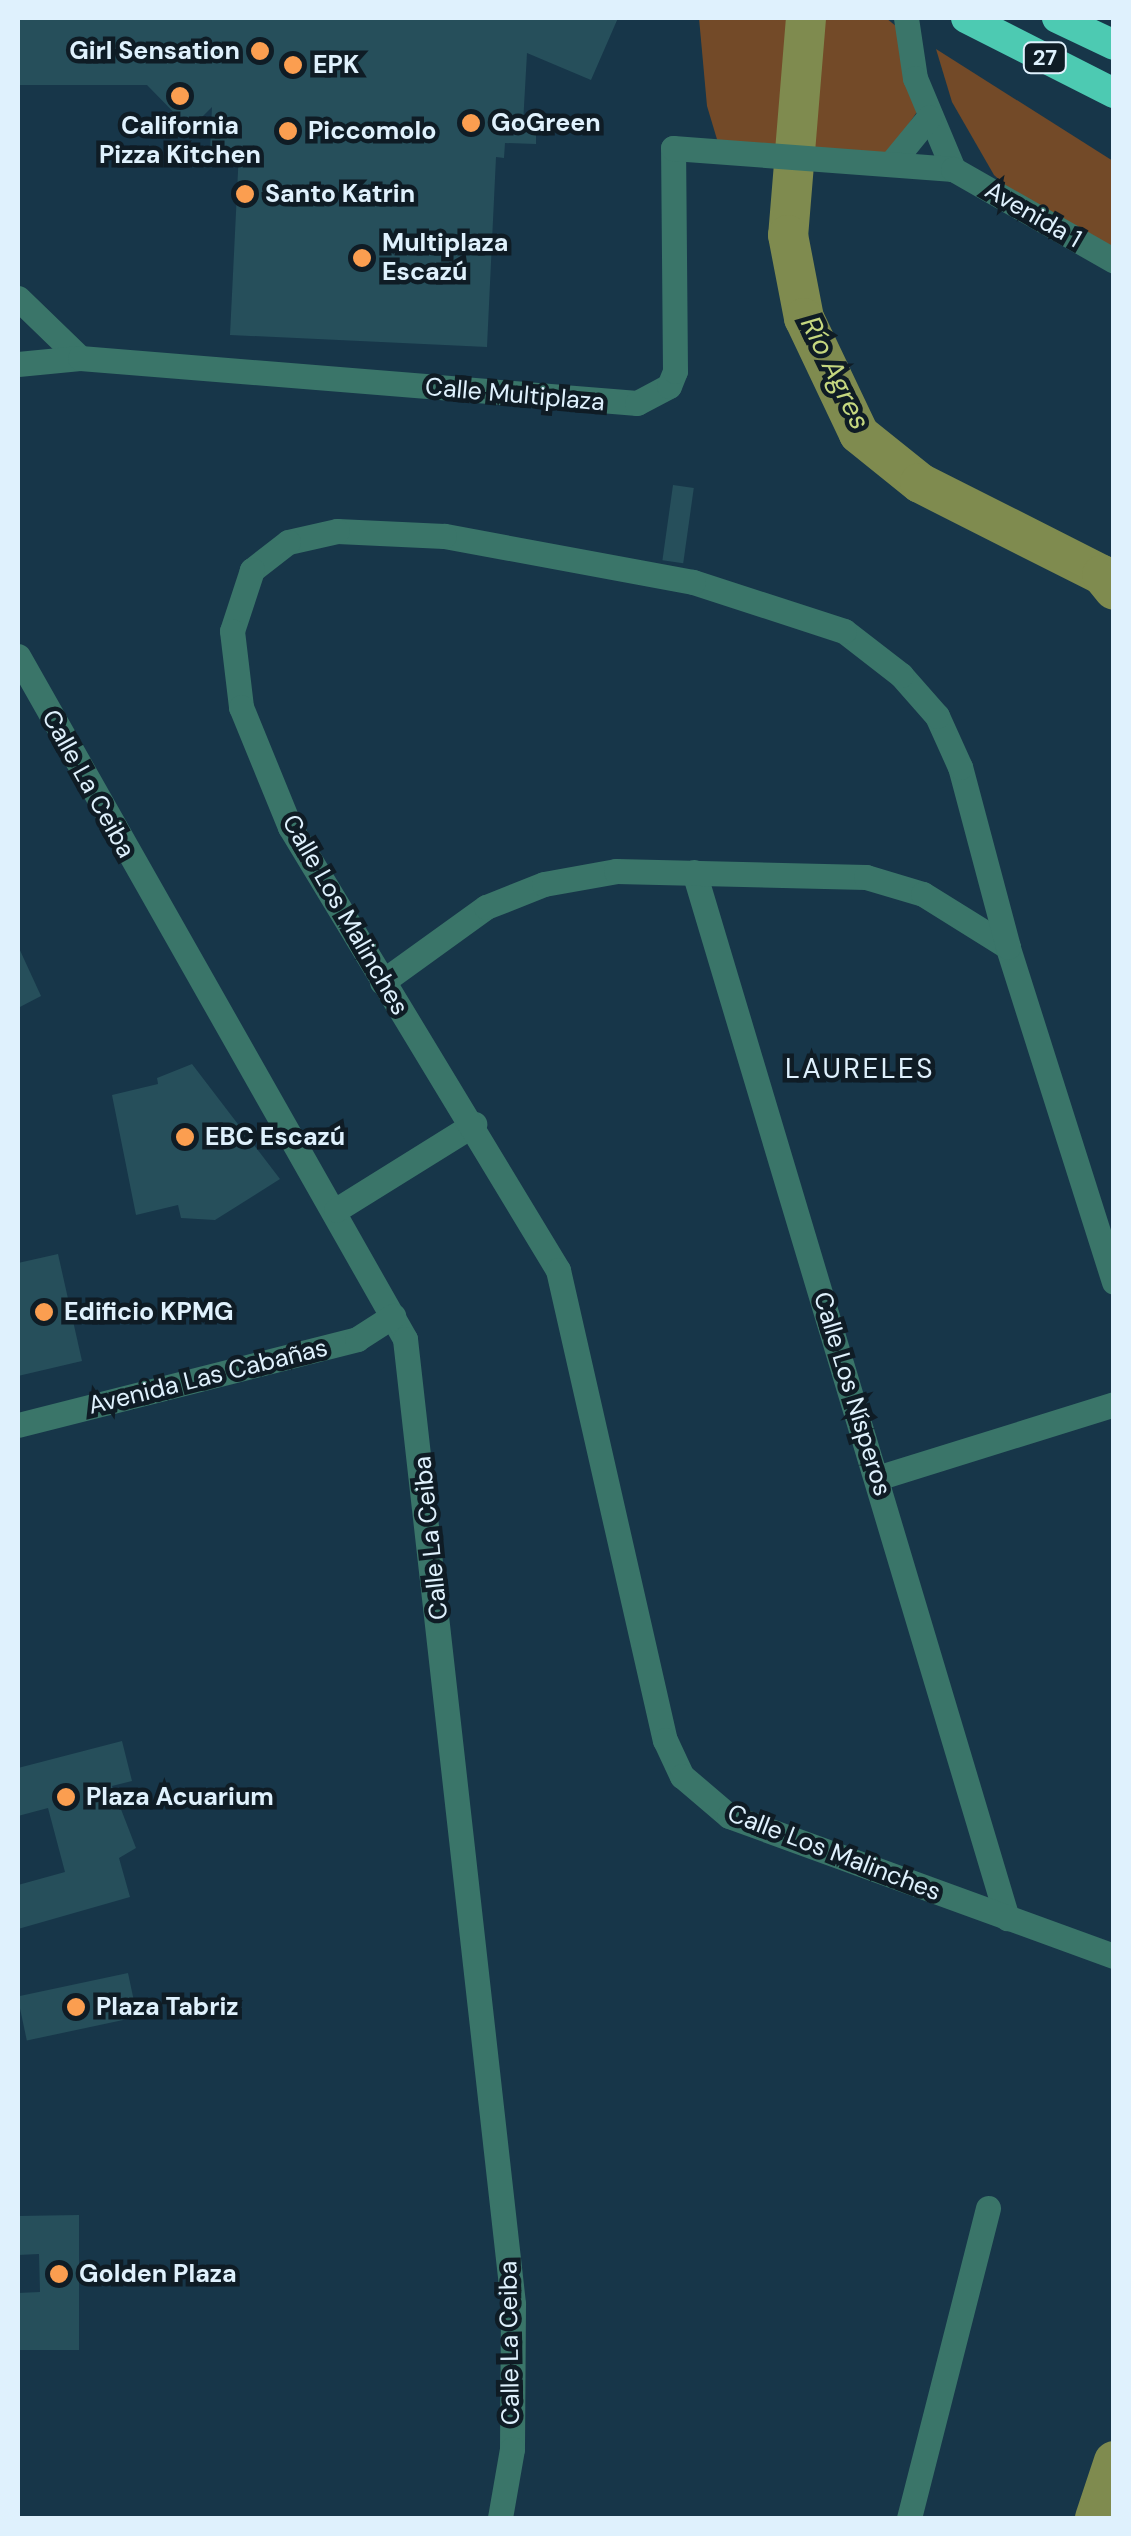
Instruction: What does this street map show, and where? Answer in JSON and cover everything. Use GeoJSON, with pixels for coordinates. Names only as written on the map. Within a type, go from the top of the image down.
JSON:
{"type":"FeatureCollection","features":[{"type":"Feature","properties":{"kind":"highway"},"geometry":{"type":"LineString","coordinates":[[1058,18],[1114,38]]}},
{"type":"Feature","properties":{"kind":"highway","name":"27"},"geometry":{"type":"LineString","coordinates":[[1058,18],[1114,46]]}},
{"type":"Feature","properties":{"kind":"highway"},"geometry":{"type":"LineString","coordinates":[[983,26],[1114,115]]}},
{"type":"Feature","properties":{"kind":"highway","name":"27"},"geometry":{"type":"LineString","coordinates":[[983,26],[1114,92]]}},
{"type":"Feature","properties":{"kind":"street"},"geometry":{"type":"LineString","coordinates":[[906,18],[914,78],[953,169]]}},
{"type":"Feature","properties":{"kind":"street"},"geometry":{"type":"LineString","coordinates":[[881,161],[929,117]]}},
{"type":"Feature","properties":{"kind":"street","name":"Calle Multiplaza"},"geometry":{"type":"LineString","coordinates":[[18,364],[80,358],[637,403],[670,386],[676,370],[673,148],[953,169]]}},
{"type":"Feature","properties":{"kind":"street","name":"Avenida 1"},"geometry":{"type":"LineString","coordinates":[[953,169],[1114,262]]}},
{"type":"Feature","properties":{"kind":"street"},"geometry":{"type":"LineString","coordinates":[[18,298],[80,358]]}},
{"type":"Feature","properties":{"kind":"street","name":"Calle Los Malinches"},"geometry":{"type":"LineString","coordinates":[[1114,1282],[1008,947],[960,767],[936,716],[901,674],[844,632],[693,582],[444,536],[337,531],[288,542],[252,570],[232,631],[241,707],[290,827],[382,982],[474,1124],[558,1270],[665,1740],[682,1776],[729,1816],[1114,1956]]}},
{"type":"Feature","properties":{"kind":"street","name":"Calle La Ceiba"},"geometry":{"type":"LineString","coordinates":[[18,656],[197,980],[336,1210],[394,1316],[414,1380],[514,2304],[512,2449],[500,2518]]}},
{"type":"Feature","properties":{"kind":"street"},"geometry":{"type":"LineString","coordinates":[[382,982],[486,907],[544,884],[616,871],[808,871],[903,884],[1008,947]]}},
{"type":"Feature","properties":{"kind":"street","name":"Calle Los Nísperos"},"geometry":{"type":"LineString","coordinates":[[694,872],[878,1478],[1006,1918]]}},
{"type":"Feature","properties":{"kind":"street"},"geometry":{"type":"LineString","coordinates":[[336,1210],[474,1124]]}},
{"type":"Feature","properties":{"kind":"street","name":"Avenida Las Cabañas"},"geometry":{"type":"LineString","coordinates":[[18,1425],[357,1339],[394,1316]]}},
{"type":"Feature","properties":{"kind":"street"},"geometry":{"type":"LineString","coordinates":[[878,1478],[1114,1404]]}},
{"type":"Feature","properties":{"kind":"street"},"geometry":{"type":"LineString","coordinates":[[909,2518],[988,2208]]}},
{"type":"Feature","properties":{"kind":"shaded area"},"geometry":{"type":"Polygon","coordinates":[[[699,18],[886,18],[902,31],[921,106],[889,153],[719,146],[707,106],[699,18]]]}},
{"type":"Feature","properties":{"kind":"shaded area"},"geometry":{"type":"Polygon","coordinates":[[[936,49],[1113,161],[1113,255],[1036,213],[994,175],[952,102],[936,49]]]}},
{"type":"Feature","properties":{"kind":"building","name":"Multiplaza Escazú"},"geometry":{"type":"Polygon","coordinates":[[[18,18],[618,18],[591,80],[527,53],[523,124],[536,125],[536,144],[505,143],[504,158],[496,157],[487,347],[230,335],[239,151],[210,150],[212,107],[190,129],[147,85],[18,85],[18,18]]]}},
{"type":"Feature","properties":{"kind":"building"},"geometry":{"type":"Polygon","coordinates":[[[673,485],[694,488],[683,563],[662,560],[673,485]]]}},
{"type":"Feature","properties":{"kind":"building"},"geometry":{"type":"Polygon","coordinates":[[[18,946],[41,996],[18,1008],[18,946]]]}},
{"type":"Feature","properties":{"kind":"building","name":"EBC Escazú"},"geometry":{"type":"Polygon","coordinates":[[[192,1064],[280,1179],[215,1220],[181,1218],[178,1205],[136,1215],[112,1095],[158,1084],[157,1078],[192,1064]]]}},
{"type":"Feature","properties":{"kind":"building","name":"Edificio KPMG"},"geometry":{"type":"Polygon","coordinates":[[[58,1254],[82,1361],[18,1376],[18,1263],[58,1254]]]}},
{"type":"Feature","properties":{"kind":"building","name":"Plaza Acuarium"},"geometry":{"type":"Polygon","coordinates":[[[122,1741],[132,1781],[112,1786],[136,1848],[119,1858],[130,1897],[18,1929],[18,1885],[65,1872],[48,1808],[18,1816],[18,1768],[122,1741]]]}},
{"type":"Feature","properties":{"kind":"building","name":"Plaza Tabriz"},"geometry":{"type":"Polygon","coordinates":[[[128,1973],[137,2017],[27,2041],[18,1996],[128,1973]]]}},
{"type":"Feature","properties":{"kind":"building","name":"Golden Plaza"},"geometry":{"type":"Polygon","coordinates":[[[79,2215],[79,2350],[18,2350],[18,2293],[40,2292],[39,2254],[18,2255],[18,2216],[79,2215]]]}},
{"type":"Feature","properties":{"kind":"waterway","name":"Río Agres"},"geometry":{"type":"LineString","coordinates":[[806,18],[788,235],[804,318],[859,434],[920,483],[1102,575],[1114,590]]}},
{"type":"Feature","properties":{"kind":"waterway"},"geometry":{"type":"LineString","coordinates":[[1095,2518],[1114,2461]]}},
{"type":"Feature","properties":{"kind":"place","name":"Girl Sensation"},"geometry":{"type":"Point","coordinates":[260,51]}},
{"type":"Feature","properties":{"kind":"place","name":"EPK"},"geometry":{"type":"Point","coordinates":[293,65]}},
{"type":"Feature","properties":{"kind":"place","name":"California Pizza Kitchen"},"geometry":{"type":"Point","coordinates":[180,96]}},
{"type":"Feature","properties":{"kind":"place","name":"GoGreen"},"geometry":{"type":"Point","coordinates":[471,123]}},
{"type":"Feature","properties":{"kind":"place","name":"Piccomolo"},"geometry":{"type":"Point","coordinates":[288,131]}},
{"type":"Feature","properties":{"kind":"place","name":"Santo Katrin"},"geometry":{"type":"Point","coordinates":[245,194]}},
{"type":"Feature","properties":{"kind":"place","name":"Multiplaza Escazú"},"geometry":{"type":"Point","coordinates":[362,258]}},
{"type":"Feature","properties":{"kind":"place","name":"EBC Escazú"},"geometry":{"type":"Point","coordinates":[185,1137]}},
{"type":"Feature","properties":{"kind":"place","name":"Edificio KPMG"},"geometry":{"type":"Point","coordinates":[44,1312]}},
{"type":"Feature","properties":{"kind":"place","name":"Plaza Acuarium"},"geometry":{"type":"Point","coordinates":[66,1797]}},
{"type":"Feature","properties":{"kind":"place","name":"Plaza Tabriz"},"geometry":{"type":"Point","coordinates":[76,2007]}},
{"type":"Feature","properties":{"kind":"place","name":"Golden Plaza"},"geometry":{"type":"Point","coordinates":[59,2274]}},
{"type":"Feature","properties":{"kind":"district","name":"LAURELES"},"geometry":{"type":"Point","coordinates":[860,1069]}}]}
